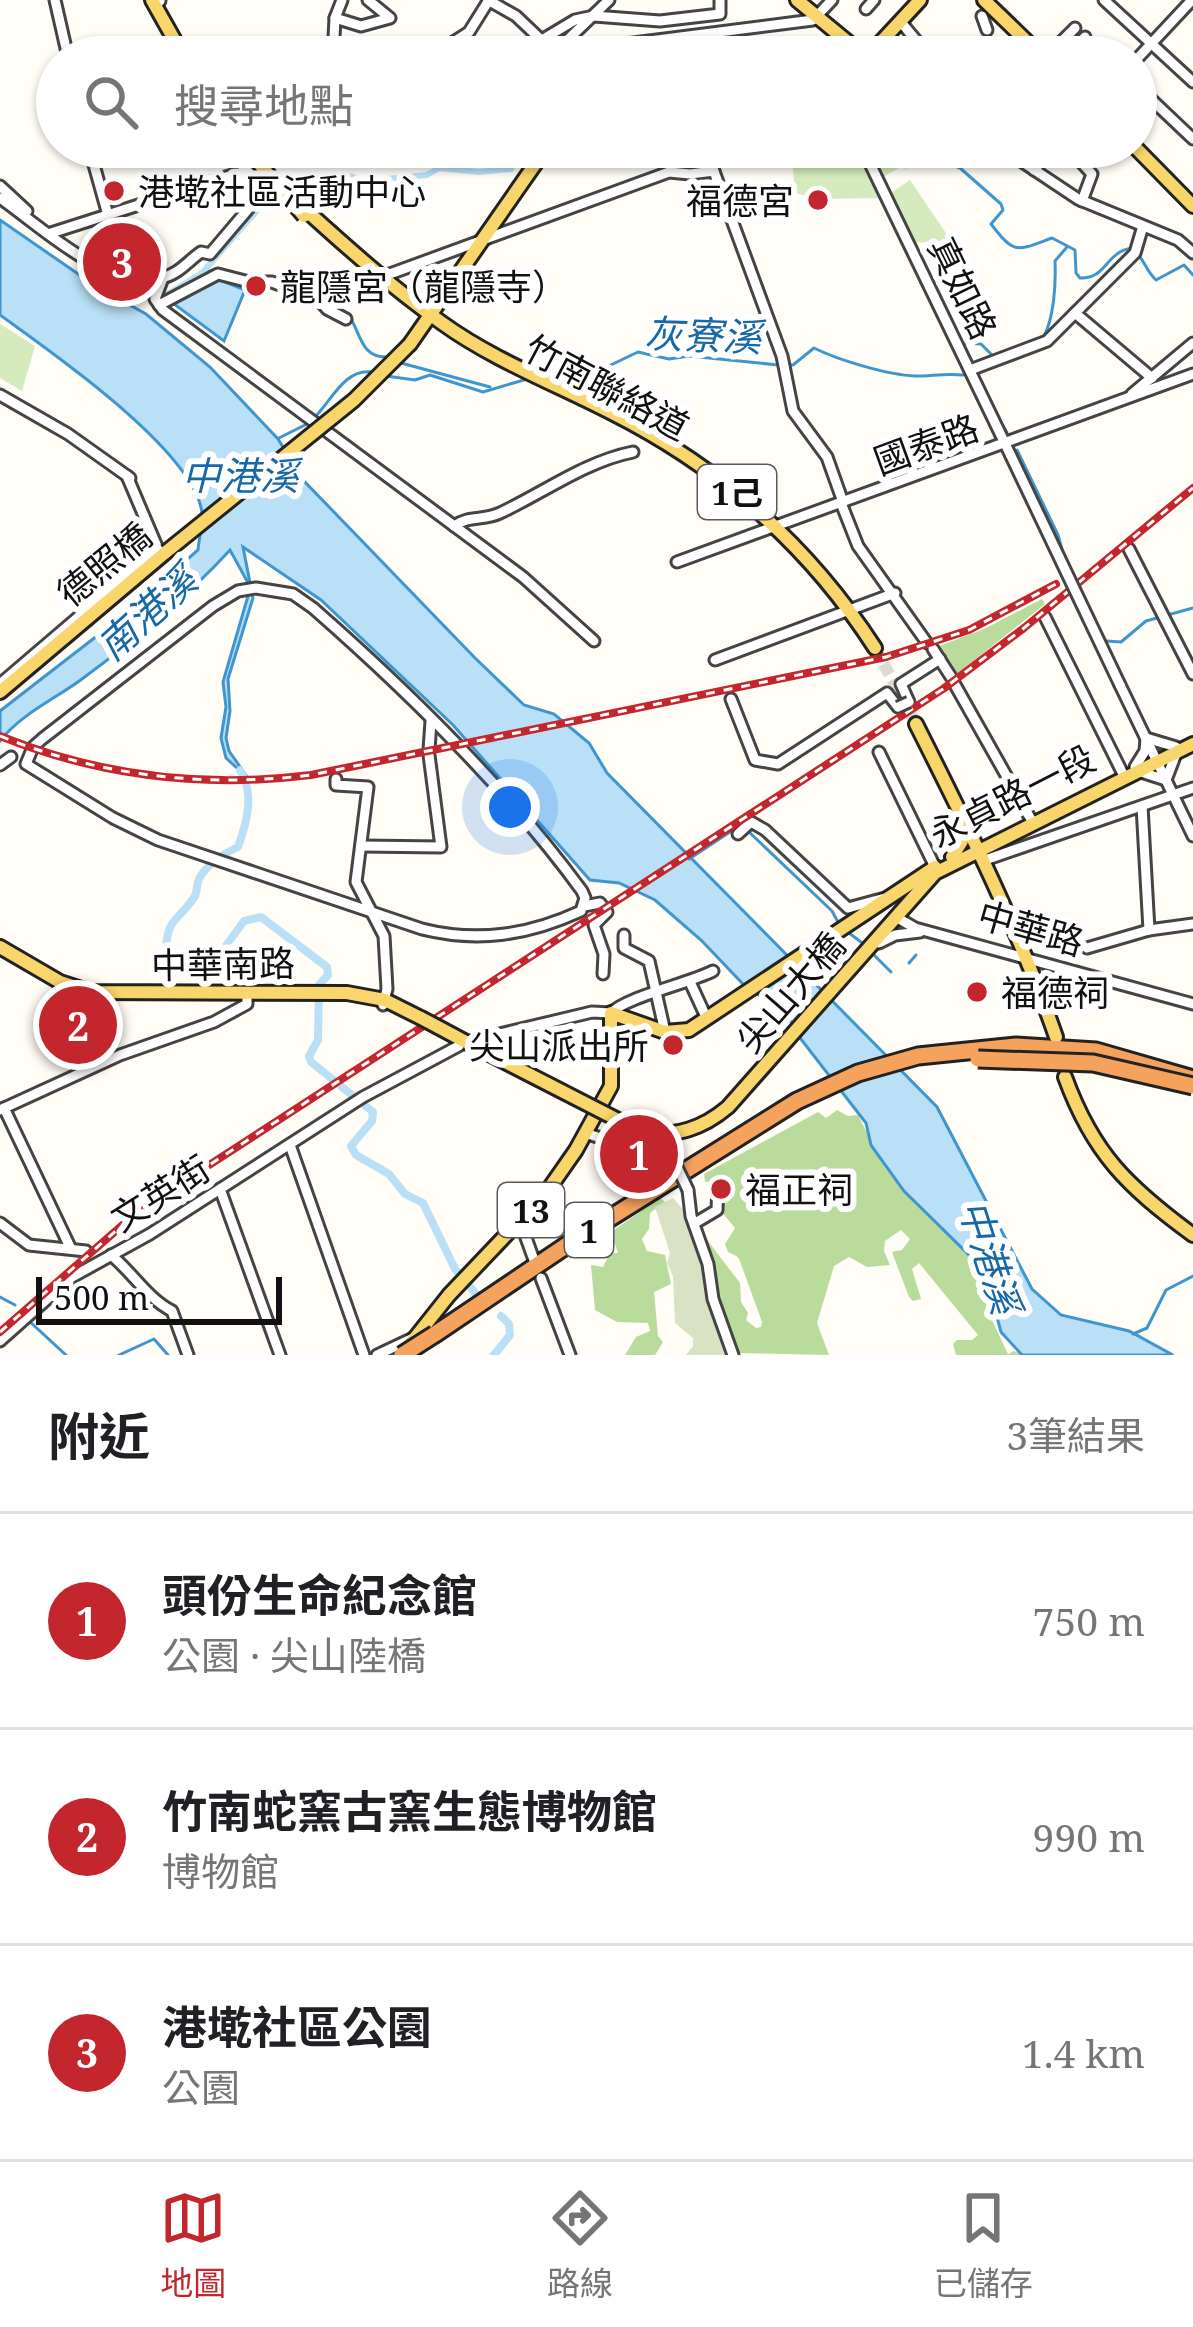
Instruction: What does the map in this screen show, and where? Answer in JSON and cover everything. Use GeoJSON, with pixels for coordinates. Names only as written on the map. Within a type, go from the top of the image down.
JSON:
{"type":"FeatureCollection","features":[{"type":"Feature","properties":{"kind":"highway","name":"1"},"geometry":{"type":"LineString","coordinates":[[408,1355],[570,1243],[748,1133],[831,1092],[895,1071],[976,1053],[1057,1047],[1096,1051],[1193,1083]]}},
{"type":"Feature","properties":{"kind":"highway","name":"1"},"geometry":{"type":"LineString","coordinates":[[976,1053],[1093,1063],[1193,1083]]}},
{"type":"Feature","properties":{"kind":"highway","name":"1"},"geometry":{"type":"LineString","coordinates":[[431,1337],[799,1104]]}},
{"type":"Feature","properties":{"kind":"main road"},"geometry":{"type":"LineString","coordinates":[[158,0],[176,36]]}},
{"type":"Feature","properties":{"kind":"main road"},"geometry":{"type":"LineString","coordinates":[[797,0],[840,36]]}},
{"type":"Feature","properties":{"kind":"main road"},"geometry":{"type":"LineString","coordinates":[[886,36],[920,0]]}},
{"type":"Feature","properties":{"kind":"main road"},"geometry":{"type":"LineString","coordinates":[[988,0],[1030,36]]}},
{"type":"Feature","properties":{"kind":"main road"},"geometry":{"type":"LineString","coordinates":[[1157,166],[1193,203]]}},
{"type":"Feature","properties":{"kind":"main road","name":"竹南聯絡道"},"geometry":{"type":"LineString","coordinates":[[266,168],[306,214],[377,279],[428,316],[520,370]]}},
{"type":"Feature","properties":{"kind":"main road","name":"德照橋"},"geometry":{"type":"LineString","coordinates":[[0,687],[349,399],[408,343],[532,168]]}},
{"type":"Feature","properties":{"kind":"main road","name":"竹南聯絡道"},"geometry":{"type":"LineString","coordinates":[[428,316],[441,330],[683,452],[774,528],[846,611],[873,650]]}},
{"type":"Feature","properties":{"kind":"main road"},"geometry":{"type":"LineString","coordinates":[[408,343],[424,331],[441,330]]}},
{"type":"Feature","properties":{"kind":"main road"},"geometry":{"type":"LineString","coordinates":[[914,725],[981,856],[1054,1036]]}},
{"type":"Feature","properties":{"kind":"main road","name":"永貞路一段"},"geometry":{"type":"LineString","coordinates":[[893,916],[953,860],[981,856],[999,836],[1193,741]]}},
{"type":"Feature","properties":{"kind":"main road"},"geometry":{"type":"LineString","coordinates":[[963,822],[981,835],[999,836]]}},
{"type":"Feature","properties":{"kind":"main road"},"geometry":{"type":"LineString","coordinates":[[963,822],[962,841],[953,860],[971,862],[981,856]]}},
{"type":"Feature","properties":{"kind":"main road"},"geometry":{"type":"LineString","coordinates":[[610,1013],[682,1033],[885,898],[936,873]]}},
{"type":"Feature","properties":{"kind":"main road","name":"永貞路一段"},"geometry":{"type":"LineString","coordinates":[[881,934],[936,873]]}},
{"type":"Feature","properties":{"kind":"main road"},"geometry":{"type":"LineString","coordinates":[[856,920],[872,912],[893,916]]}},
{"type":"Feature","properties":{"kind":"main road"},"geometry":{"type":"LineString","coordinates":[[856,920],[874,920],[881,934]]}},
{"type":"Feature","properties":{"kind":"main road","name":"尖山大橋"},"geometry":{"type":"LineString","coordinates":[[743,1088],[881,934]]}},
{"type":"Feature","properties":{"kind":"main road","name":"尖山大橋"},"geometry":{"type":"LineString","coordinates":[[743,1088],[881,934]]}},
{"type":"Feature","properties":{"kind":"main road","name":"中華南路"},"geometry":{"type":"LineString","coordinates":[[0,950],[92,994],[356,996],[384,1002],[463,1044]]}},
{"type":"Feature","properties":{"kind":"main road","name":"13"},"geometry":{"type":"LineString","coordinates":[[431,1337],[462,1282],[558,1179],[611,1086],[610,1013]]}},
{"type":"Feature","properties":{"kind":"main road"},"geometry":{"type":"LineString","coordinates":[[463,1044],[608,1121],[643,1134],[665,1133],[708,1117],[743,1088]]}},
{"type":"Feature","properties":{"kind":"main road"},"geometry":{"type":"LineString","coordinates":[[463,1044],[622,1122],[665,1133]]}},
{"type":"Feature","properties":{"kind":"main road"},"geometry":{"type":"LineString","coordinates":[[1068,1077],[1093,1141],[1193,1232]]}},
{"type":"Feature","properties":{"kind":"street"},"geometry":{"type":"LineString","coordinates":[[55,0],[63,36]]}},
{"type":"Feature","properties":{"kind":"street"},"geometry":{"type":"LineString","coordinates":[[335,18],[361,26],[390,18],[368,0]]}},
{"type":"Feature","properties":{"kind":"street"},"geometry":{"type":"LineString","coordinates":[[572,36],[609,0]]}},
{"type":"Feature","properties":{"kind":"street"},"geometry":{"type":"LineString","coordinates":[[547,36],[574,20],[594,16],[660,21],[720,14],[720,0]]}},
{"type":"Feature","properties":{"kind":"street"},"geometry":{"type":"LineString","coordinates":[[688,36],[817,18],[832,0]]}},
{"type":"Feature","properties":{"kind":"street"},"geometry":{"type":"LineString","coordinates":[[1104,0],[1143,36]]}},
{"type":"Feature","properties":{"kind":"street"},"geometry":{"type":"LineString","coordinates":[[1157,38],[1192,0]]}},
{"type":"Feature","properties":{"kind":"street"},"geometry":{"type":"LineString","coordinates":[[334,36],[338,1]]}},
{"type":"Feature","properties":{"kind":"street"},"geometry":{"type":"LineString","coordinates":[[463,36],[493,1],[536,36]]}},
{"type":"Feature","properties":{"kind":"street"},"geometry":{"type":"LineString","coordinates":[[982,16],[987,30]]}},
{"type":"Feature","properties":{"kind":"street"},"geometry":{"type":"LineString","coordinates":[[900,21],[910,36]]}},
{"type":"Feature","properties":{"kind":"street"},"geometry":{"type":"LineString","coordinates":[[1126,36],[1134,27]]}},
{"type":"Feature","properties":{"kind":"street"},"geometry":{"type":"LineString","coordinates":[[1067,36],[1075,28]]}},
{"type":"Feature","properties":{"kind":"street"},"geometry":{"type":"LineString","coordinates":[[1157,49],[1193,82]]}},
{"type":"Feature","properties":{"kind":"street"},"geometry":{"type":"LineString","coordinates":[[1157,105],[1193,139]]}},
{"type":"Feature","properties":{"kind":"street"},"geometry":{"type":"LineString","coordinates":[[95,168],[109,215]]}},
{"type":"Feature","properties":{"kind":"street"},"geometry":{"type":"LineString","coordinates":[[51,233],[251,168]]}},
{"type":"Feature","properties":{"kind":"street"},"geometry":{"type":"LineString","coordinates":[[713,168],[783,367],[793,411],[827,457],[858,546],[952,680],[1031,820]]}},
{"type":"Feature","properties":{"kind":"street","name":"真如路"},"geometry":{"type":"LineString","coordinates":[[872,168],[1193,836]]}},
{"type":"Feature","properties":{"kind":"street"},"geometry":{"type":"LineString","coordinates":[[1031,168],[1082,201],[1178,240],[1193,253]]}},
{"type":"Feature","properties":{"kind":"street"},"geometry":{"type":"LineString","coordinates":[[1082,201],[1092,174],[1086,168]]}},
{"type":"Feature","properties":{"kind":"street"},"geometry":{"type":"LineString","coordinates":[[0,198],[115,275],[164,278],[201,252],[210,254],[255,201],[248,170]]}},
{"type":"Feature","properties":{"kind":"street"},"geometry":{"type":"LineString","coordinates":[[321,299],[669,172],[714,171]]}},
{"type":"Feature","properties":{"kind":"street"},"geometry":{"type":"LineString","coordinates":[[0,186],[37,224]]}},
{"type":"Feature","properties":{"kind":"street"},"geometry":{"type":"LineString","coordinates":[[970,370],[1041,346],[1136,250],[1143,226]]}},
{"type":"Feature","properties":{"kind":"street"},"geometry":{"type":"LineString","coordinates":[[157,302],[225,272],[321,299],[346,319]]}},
{"type":"Feature","properties":{"kind":"street"},"geometry":{"type":"LineString","coordinates":[[157,302],[164,278]]}},
{"type":"Feature","properties":{"kind":"street"},"geometry":{"type":"LineString","coordinates":[[157,302],[536,587],[594,640]]}},
{"type":"Feature","properties":{"kind":"street"},"geometry":{"type":"LineString","coordinates":[[1075,313],[1152,378]]}},
{"type":"Feature","properties":{"kind":"street"},"geometry":{"type":"LineString","coordinates":[[1128,398],[1193,343]]}},
{"type":"Feature","properties":{"kind":"street","name":"國泰路"},"geometry":{"type":"LineString","coordinates":[[677,562],[1193,374]]}},
{"type":"Feature","properties":{"kind":"street"},"geometry":{"type":"LineString","coordinates":[[0,395],[68,434],[131,481],[162,550]]}},
{"type":"Feature","properties":{"kind":"street"},"geometry":{"type":"LineString","coordinates":[[454,526],[468,518],[502,513],[593,463],[633,452]]}},
{"type":"Feature","properties":{"kind":"street"},"geometry":{"type":"LineString","coordinates":[[1129,549],[1193,674]]}},
{"type":"Feature","properties":{"kind":"street"},"geometry":{"type":"LineString","coordinates":[[584,906],[582,891],[538,834],[430,721],[293,594],[252,589],[228,595],[43,739],[25,762],[131,828],[371,912],[463,938],[531,932],[600,903],[607,912],[593,925],[604,954],[603,974]]}},
{"type":"Feature","properties":{"kind":"street"},"geometry":{"type":"LineString","coordinates":[[716,660],[895,593]]}},
{"type":"Feature","properties":{"kind":"street"},"geometry":{"type":"LineString","coordinates":[[1046,617],[1130,772],[1166,780],[1176,749],[1147,738],[1145,751],[1130,772]]}},
{"type":"Feature","properties":{"kind":"street"},"geometry":{"type":"LineString","coordinates":[[731,699],[755,760],[778,764],[886,693],[904,705],[901,684],[933,650]]}},
{"type":"Feature","properties":{"kind":"street"},"geometry":{"type":"LineString","coordinates":[[361,846],[441,848],[429,753],[430,721]]}},
{"type":"Feature","properties":{"kind":"street"},"geometry":{"type":"LineString","coordinates":[[879,752],[936,873]]}},
{"type":"Feature","properties":{"kind":"street"},"geometry":{"type":"LineString","coordinates":[[0,765],[11,757]]}},
{"type":"Feature","properties":{"kind":"street"},"geometry":{"type":"LineString","coordinates":[[336,778],[336,785],[368,788],[358,890],[384,936],[384,1002]]}},
{"type":"Feature","properties":{"kind":"street"},"geometry":{"type":"LineString","coordinates":[[981,856],[1193,788]]}},
{"type":"Feature","properties":{"kind":"street"},"geometry":{"type":"LineString","coordinates":[[1142,806],[1149,930]]}},
{"type":"Feature","properties":{"kind":"street"},"geometry":{"type":"LineString","coordinates":[[742,831],[751,822],[765,830],[848,908],[885,898]]}},
{"type":"Feature","properties":{"kind":"street"},"geometry":{"type":"LineString","coordinates":[[914,895],[913,914],[928,931]]}},
{"type":"Feature","properties":{"kind":"street","name":"中華路"},"geometry":{"type":"LineString","coordinates":[[893,916],[928,931],[1193,1004]]}},
{"type":"Feature","properties":{"kind":"street"},"geometry":{"type":"LineString","coordinates":[[1088,948],[1149,930],[1193,924]]}},
{"type":"Feature","properties":{"kind":"street"},"geometry":{"type":"LineString","coordinates":[[881,934],[928,931]]}},
{"type":"Feature","properties":{"kind":"street"},"geometry":{"type":"LineString","coordinates":[[624,935],[624,948],[649,962],[665,1032]]}},
{"type":"Feature","properties":{"kind":"street"},"geometry":{"type":"LineString","coordinates":[[463,1044],[592,1012],[610,1013],[617,1005],[713,971]]}},
{"type":"Feature","properties":{"kind":"street"},"geometry":{"type":"LineString","coordinates":[[690,982],[707,1019]]}},
{"type":"Feature","properties":{"kind":"street"},"geometry":{"type":"LineString","coordinates":[[70,1247],[2,1109],[120,1055],[214,1022],[247,1004],[247,996]]}},
{"type":"Feature","properties":{"kind":"street","name":"文英街"},"geometry":{"type":"LineString","coordinates":[[0,1340],[100,1254],[220,1189],[360,1100],[463,1044]]}},
{"type":"Feature","properties":{"kind":"street"},"geometry":{"type":"LineString","coordinates":[[585,1133],[610,1142],[643,1134]]}},
{"type":"Feature","properties":{"kind":"street"},"geometry":{"type":"LineString","coordinates":[[665,1133],[688,1190],[713,1299],[733,1355]]}},
{"type":"Feature","properties":{"kind":"street"},"geometry":{"type":"LineString","coordinates":[[290,1145],[364,1355]]}},
{"type":"Feature","properties":{"kind":"street"},"geometry":{"type":"LineString","coordinates":[[694,1223],[717,1210],[718,1184]]}},
{"type":"Feature","properties":{"kind":"street"},"geometry":{"type":"LineString","coordinates":[[220,1189],[280,1355]]}},
{"type":"Feature","properties":{"kind":"street"},"geometry":{"type":"LineString","coordinates":[[520,1221],[535,1260]]}},
{"type":"Feature","properties":{"kind":"street"},"geometry":{"type":"LineString","coordinates":[[0,1223],[17,1238],[38,1247],[100,1254],[130,1270],[156,1303],[172,1311],[188,1355]]}},
{"type":"Feature","properties":{"kind":"street"},"geometry":{"type":"LineString","coordinates":[[6,1250],[17,1238]]}},
{"type":"Feature","properties":{"kind":"street"},"geometry":{"type":"LineString","coordinates":[[541,1278],[570,1355]]}},
{"type":"Feature","properties":{"kind":"street"},"geometry":{"type":"LineString","coordinates":[[377,1355],[431,1337]]}},
{"type":"Feature","properties":{"kind":"green space"},"geometry":{"type":"Polygon","coordinates":[[[793,168],[867,168],[881,198],[816,199],[795,193],[793,168]]]}},
{"type":"Feature","properties":{"kind":"green space"},"geometry":{"type":"Polygon","coordinates":[[[876,168],[899,168],[881,178],[876,168]]]}},
{"type":"Feature","properties":{"kind":"green space"},"geometry":{"type":"Polygon","coordinates":[[[910,180],[954,245],[915,242],[891,193],[910,180]]]}},
{"type":"Feature","properties":{"kind":"green space"},"geometry":{"type":"Polygon","coordinates":[[[0,324],[35,346],[22,391],[0,378],[0,324]]]}},
{"type":"Feature","properties":{"kind":"green space"},"geometry":{"type":"Polygon","coordinates":[[[1042,599],[1045,604],[953,677],[934,648],[984,629],[1042,599]]]}},
{"type":"Feature","properties":{"kind":"green space"},"geometry":{"type":"Polygon","coordinates":[[[837,1110],[858,1115],[871,1141],[908,1141],[981,1273],[992,1320],[1008,1354],[1022,1355],[956,1355],[953,1344],[957,1340],[978,1335],[919,1263],[912,1269],[921,1299],[909,1297],[892,1252],[902,1250],[910,1239],[901,1230],[885,1241],[890,1265],[867,1267],[849,1257],[834,1266],[817,1323],[829,1355],[738,1353],[726,1328],[701,1232],[740,1283],[746,1320],[756,1328],[762,1322],[738,1257],[725,1244],[735,1228],[720,1210],[715,1181],[705,1182],[704,1174],[818,1112],[826,1118],[837,1110]]]}},
{"type":"Feature","properties":{"kind":"green space"},"geometry":{"type":"Polygon","coordinates":[[[660,1198],[665,1202],[650,1213],[649,1229],[642,1239],[647,1251],[665,1255],[671,1284],[654,1292],[658,1336],[663,1342],[655,1355],[625,1355],[636,1337],[650,1331],[648,1323],[617,1322],[595,1310],[591,1265],[603,1267],[610,1253],[618,1253],[611,1232],[660,1198]]]}},
{"type":"Feature","properties":{"kind":"green space"},"geometry":{"type":"Polygon","coordinates":[[[673,1198],[686,1213],[703,1263],[709,1308],[726,1355],[686,1355],[693,1338],[675,1323],[673,1276],[667,1263],[670,1253],[655,1207],[673,1198]]]}},
{"type":"Feature","properties":{"kind":"water","name":"中港溪"},"geometry":{"type":"Polygon","coordinates":[[[0,220],[97,287],[146,314],[210,367],[278,439],[304,481],[475,658],[524,705],[554,714],[589,743],[607,773],[937,1107],[1032,1289],[1061,1315],[1129,1331],[1173,1355],[1022,1355],[1001,1332],[972,1258],[904,1191],[871,1145],[866,1123],[786,1013],[744,985],[655,900],[619,883],[590,880],[453,725],[321,600],[243,547],[253,598],[228,679],[226,738],[229,751],[248,778],[226,758],[221,738],[226,707],[223,682],[248,596],[247,581],[230,550],[140,634],[28,715],[0,741],[0,711],[124,615],[198,550],[202,513],[175,461],[148,433],[0,315],[0,220]]]}},
{"type":"Feature","properties":{"kind":"water"},"geometry":{"type":"Polygon","coordinates":[[[218,279],[245,290],[224,341],[174,304],[218,279]]]}},
{"type":"Feature","properties":{"kind":"waterway"},"geometry":{"type":"LineString","coordinates":[[158,300],[202,273],[261,206],[294,188],[304,190],[344,174],[366,181],[427,175],[439,168]]}},
{"type":"Feature","properties":{"kind":"waterway"},"geometry":{"type":"LineString","coordinates":[[439,168],[479,172],[511,168]]}},
{"type":"Feature","properties":{"kind":"waterway"},"geometry":{"type":"LineString","coordinates":[[960,168],[1001,204],[1003,210],[991,224],[1006,241],[1017,248],[1052,238],[1075,250],[1080,278],[1096,274],[1116,255],[1132,248],[1156,280],[1184,265],[1193,275]]}},
{"type":"Feature","properties":{"kind":"waterway","name":"灰寮溪"},"geometry":{"type":"LineString","coordinates":[[1043,338],[1052,311],[1055,261],[1067,247]]}},
{"type":"Feature","properties":{"kind":"waterway"},"geometry":{"type":"LineString","coordinates":[[202,273],[227,272]]}},
{"type":"Feature","properties":{"kind":"waterway"},"geometry":{"type":"LineString","coordinates":[[351,319],[367,349],[386,357]]}},
{"type":"Feature","properties":{"kind":"waterway","name":"灰寮溪"},"geometry":{"type":"LineString","coordinates":[[963,343],[981,344],[993,356],[1001,354]]}},
{"type":"Feature","properties":{"kind":"waterway","name":"灰寮溪"},"geometry":{"type":"LineString","coordinates":[[788,365],[814,348],[891,373],[963,375]]}},
{"type":"Feature","properties":{"kind":"waterway","name":"灰寮溪"},"geometry":{"type":"LineString","coordinates":[[548,377],[596,372],[638,352],[669,359],[689,356],[778,365]]}},
{"type":"Feature","properties":{"kind":"waterway"},"geometry":{"type":"LineString","coordinates":[[401,363],[490,387]]}},
{"type":"Feature","properties":{"kind":"waterway","name":"灰寮溪"},"geometry":{"type":"LineString","coordinates":[[314,418],[347,380],[372,372]]}},
{"type":"Feature","properties":{"kind":"waterway","name":"灰寮溪"},"geometry":{"type":"LineString","coordinates":[[386,376],[415,380],[430,375],[483,392],[527,379]]}},
{"type":"Feature","properties":{"kind":"waterway","name":"灰寮溪"},"geometry":{"type":"LineString","coordinates":[[279,438],[305,425]]}},
{"type":"Feature","properties":{"kind":"waterway"},"geometry":{"type":"LineString","coordinates":[[1003,426],[1007,433]]}},
{"type":"Feature","properties":{"kind":"waterway"},"geometry":{"type":"LineString","coordinates":[[1017,450],[1058,535],[1066,564]]}},
{"type":"Feature","properties":{"kind":"waterway"},"geometry":{"type":"LineString","coordinates":[[1106,641],[1121,642],[1146,621],[1193,608]]}},
{"type":"Feature","properties":{"kind":"waterway"},"geometry":{"type":"LineString","coordinates":[[240,770],[248,798],[238,847],[202,874],[195,896],[171,926],[166,951],[209,969],[244,921],[261,917],[327,967],[328,975],[319,985],[318,1040],[309,1056],[311,1062],[373,1112],[372,1121],[351,1146],[356,1155],[389,1174],[405,1194],[423,1203],[455,1269],[477,1295]]}},
{"type":"Feature","properties":{"kind":"waterway"},"geometry":{"type":"LineString","coordinates":[[689,859],[733,830]]}},
{"type":"Feature","properties":{"kind":"waterway"},"geometry":{"type":"LineString","coordinates":[[749,832],[838,922]]}},
{"type":"Feature","properties":{"kind":"waterway"},"geometry":{"type":"LineString","coordinates":[[849,933],[865,945]]}},
{"type":"Feature","properties":{"kind":"waterway"},"geometry":{"type":"LineString","coordinates":[[871,952],[891,972]]}},
{"type":"Feature","properties":{"kind":"waterway"},"geometry":{"type":"LineString","coordinates":[[909,963],[916,955]]}},
{"type":"Feature","properties":{"kind":"waterway"},"geometry":{"type":"LineString","coordinates":[[1133,1334],[1147,1328],[1166,1290],[1193,1276]]}},
{"type":"Feature","properties":{"kind":"waterway"},"geometry":{"type":"LineString","coordinates":[[0,1297],[15,1305]]}},
{"type":"Feature","properties":{"kind":"waterway"},"geometry":{"type":"LineString","coordinates":[[494,1355],[510,1335],[509,1324],[501,1316]]}},
{"type":"Feature","properties":{"kind":"waterway"},"geometry":{"type":"LineString","coordinates":[[28,1320],[66,1355]]}},
{"type":"Feature","properties":{"kind":"waterway"},"geometry":{"type":"LineString","coordinates":[[119,1355],[154,1339],[168,1355]]}},
{"type":"Feature","properties":{"kind":"tunnel"},"geometry":{"type":"LineString","coordinates":[[875,648],[916,724]]}},
{"type":"Feature","properties":{"kind":"railway"},"geometry":{"type":"LineString","coordinates":[[0,1332],[126,1222],[200,1171],[943,689],[1193,488]]}},
{"type":"Feature","properties":{"kind":"railway"},"geometry":{"type":"LineString","coordinates":[[0,736],[75,761],[153,775],[232,780],[311,775],[886,657],[969,630],[1056,584]]}},
{"type":"Feature","properties":{"kind":"place","name":"港墘社區活動中心"},"geometry":{"type":"Point","coordinates":[114,191]}},
{"type":"Feature","properties":{"kind":"place","name":"福德宮"},"geometry":{"type":"Point","coordinates":[818,200]}},
{"type":"Feature","properties":{"kind":"place","name":"港墘社區公園"},"geometry":{"type":"Point","coordinates":[122,262]}},
{"type":"Feature","properties":{"kind":"place","name":"龍隱宮（龍隱寺）"},"geometry":{"type":"Point","coordinates":[256,286]}},
{"type":"Feature","properties":{"kind":"place","name":"福德祠"},"geometry":{"type":"Point","coordinates":[977,992]}},
{"type":"Feature","properties":{"kind":"place","name":"竹南蛇窯古窯生態博物館"},"geometry":{"type":"Point","coordinates":[78,1025]}},
{"type":"Feature","properties":{"kind":"place","name":"尖山派出所"},"geometry":{"type":"Point","coordinates":[673,1045]}},
{"type":"Feature","properties":{"kind":"place","name":"頭份生命紀念館"},"geometry":{"type":"Point","coordinates":[639,1154]}},
{"type":"Feature","properties":{"kind":"place","name":"福正祠"},"geometry":{"type":"Point","coordinates":[721,1189]}},
{"type":"Feature","properties":{"kind":"water label","name":"南港溪"},"geometry":{"type":"Point","coordinates":[146,612]}}]}
